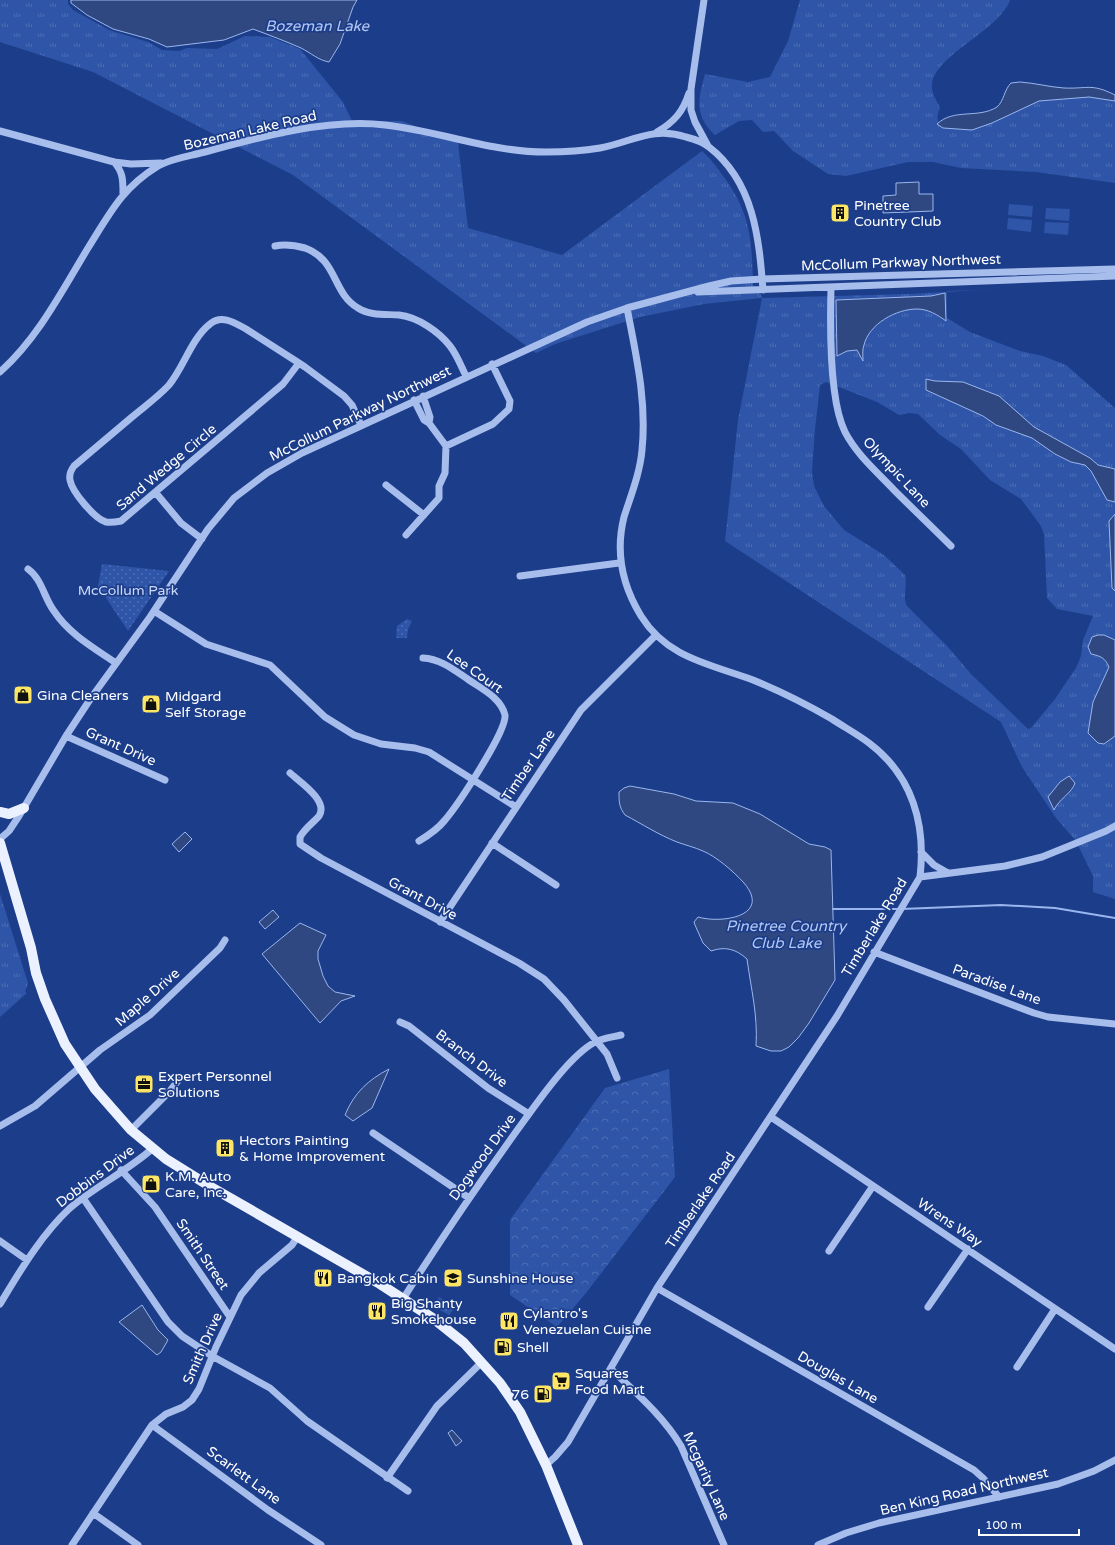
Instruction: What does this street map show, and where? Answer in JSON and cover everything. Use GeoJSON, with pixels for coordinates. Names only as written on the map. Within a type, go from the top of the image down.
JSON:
{"type":"FeatureCollection","features":[{"type":"Feature","properties":{"kind":"main road"},"geometry":{"type":"LineString","coordinates":[[0,812],[9,814],[24,808]]}},
{"type":"Feature","properties":{"kind":"main road"},"geometry":{"type":"LineString","coordinates":[[0,843],[42,989],[60,1033],[79,1067],[95,1090],[131,1130],[152,1149],[189,1174],[403,1298],[449,1331],[482,1362],[514,1402],[528,1427],[546,1465],[578,1545]]}},
{"type":"Feature","properties":{"kind":"street"},"geometry":{"type":"LineString","coordinates":[[658,132],[678,116],[686,104],[691,89],[704,0]]}},
{"type":"Feature","properties":{"kind":"street"},"geometry":{"type":"LineString","coordinates":[[691,89],[692,110],[695,122],[708,146]]}},
{"type":"Feature","properties":{"kind":"street","name":"Bozeman Lake Road"},"geometry":{"type":"LineString","coordinates":[[0,372],[12,361],[34,334],[123,194],[146,174],[163,163],[232,144],[331,125],[383,124],[415,129],[490,148],[546,152],[602,147],[658,132],[681,135],[708,146],[732,172],[750,204],[757,232],[763,290]]}},
{"type":"Feature","properties":{"kind":"street"},"geometry":{"type":"LineString","coordinates":[[0,131],[114,162],[144,164],[163,163]]}},
{"type":"Feature","properties":{"kind":"street"},"geometry":{"type":"LineString","coordinates":[[114,162],[121,171],[123,177],[123,194]]}},
{"type":"Feature","properties":{"kind":"street"},"geometry":{"type":"LineString","coordinates":[[275,246],[282,244],[299,246],[321,256],[326,262],[345,296],[356,308],[370,313],[402,315],[427,326],[450,346],[466,376]]}},
{"type":"Feature","properties":{"kind":"street","name":"McCollum Parkway Northwest"},"geometry":{"type":"LineString","coordinates":[[0,839],[11,828],[24,808],[66,736],[154,611],[202,539],[229,503],[254,482],[302,453],[564,331],[627,308],[720,283],[762,279],[1115,269]]}},
{"type":"Feature","properties":{"kind":"street","name":"McCollum Parkway Northwest"},"geometry":{"type":"LineString","coordinates":[[689,292],[831,288],[1115,276]]}},
{"type":"Feature","properties":{"kind":"street","name":"Olympic Lane"},"geometry":{"type":"LineString","coordinates":[[831,288],[832,342],[836,403],[845,431],[870,465],[951,546]]}},
{"type":"Feature","properties":{"kind":"street","name":"Timberlake Road"},"geometry":{"type":"LineString","coordinates":[[546,1465],[556,1457],[568,1442],[657,1288],[837,1016],[920,877],[921,852],[919,819],[906,786],[883,755],[870,743],[804,703],[751,680],[698,662],[677,651],[655,636],[640,615],[627,590],[619,563],[624,520],[642,451],[643,426],[642,388],[627,308]]}},
{"type":"Feature","properties":{"kind":"street","name":"Sand Wedge Circle"},"geometry":{"type":"LineString","coordinates":[[299,363],[283,384],[122,521],[113,523],[105,522],[97,518],[81,500],[73,488],[70,475],[74,466],[169,384],[210,324],[220,319],[228,320],[237,324],[299,363],[344,396],[352,405],[361,425]]}},
{"type":"Feature","properties":{"kind":"street"},"geometry":{"type":"LineString","coordinates":[[446,446],[493,424],[509,408],[510,401],[492,364]]}},
{"type":"Feature","properties":{"kind":"street"},"geometry":{"type":"LineString","coordinates":[[423,396],[430,417],[429,423]]}},
{"type":"Feature","properties":{"kind":"street"},"geometry":{"type":"LineString","coordinates":[[406,535],[439,498],[439,486],[445,473],[446,446],[429,423],[424,420],[414,400]]}},
{"type":"Feature","properties":{"kind":"street"},"geometry":{"type":"LineString","coordinates":[[386,485],[424,515]]}},
{"type":"Feature","properties":{"kind":"street"},"geometry":{"type":"LineString","coordinates":[[156,493],[181,523],[202,539]]}},
{"type":"Feature","properties":{"kind":"street"},"geometry":{"type":"LineString","coordinates":[[520,576],[619,563]]}},
{"type":"Feature","properties":{"kind":"street"},"geometry":{"type":"LineString","coordinates":[[28,569],[35,574],[54,612],[68,628],[116,663]]}},
{"type":"Feature","properties":{"kind":"street"},"geometry":{"type":"LineString","coordinates":[[154,611],[206,644],[270,665],[325,717],[344,730],[372,742],[415,748],[429,752],[516,807]]}},
{"type":"Feature","properties":{"kind":"street","name":"Timber Lane"},"geometry":{"type":"LineString","coordinates":[[440,922],[581,710],[655,636]]}},
{"type":"Feature","properties":{"kind":"street","name":"Lee Court"},"geometry":{"type":"LineString","coordinates":[[419,841],[434,832],[446,820],[501,733],[505,721],[502,709],[488,693],[440,662],[423,658]]}},
{"type":"Feature","properties":{"kind":"street","name":"Grant Drive"},"geometry":{"type":"LineString","coordinates":[[66,736],[165,780]]}},
{"type":"Feature","properties":{"kind":"street","name":"Grant Drive"},"geometry":{"type":"LineString","coordinates":[[290,773],[317,797],[322,804],[321,812],[318,818],[300,837],[300,844],[320,861],[519,963],[544,979],[564,1000],[596,1042]]}},
{"type":"Feature","properties":{"kind":"street"},"geometry":{"type":"LineString","coordinates":[[920,877],[1005,866],[1042,857],[1067,848],[1115,826]]}},
{"type":"Feature","properties":{"kind":"street"},"geometry":{"type":"LineString","coordinates":[[492,843],[556,885]]}},
{"type":"Feature","properties":{"kind":"street"},"geometry":{"type":"LineString","coordinates":[[921,852],[934,865],[948,873]]}},
{"type":"Feature","properties":{"kind":"street","name":"Maple Drive"},"geometry":{"type":"LineString","coordinates":[[0,1126],[35,1106],[79,1067],[150,1015],[220,948],[225,940]]}},
{"type":"Feature","properties":{"kind":"street","name":"Paradise Lane"},"geometry":{"type":"LineString","coordinates":[[874,952],[1034,1013],[1115,1024]]}},
{"type":"Feature","properties":{"kind":"street","name":"Branch Drive"},"geometry":{"type":"LineString","coordinates":[[400,1022],[415,1031],[488,1088],[529,1114]]}},
{"type":"Feature","properties":{"kind":"street","name":"Dogwood Drive"},"geometry":{"type":"LineString","coordinates":[[403,1298],[436,1245],[469,1198],[529,1114],[560,1075],[586,1049],[596,1042],[621,1035]]}},
{"type":"Feature","properties":{"kind":"street"},"geometry":{"type":"LineString","coordinates":[[596,1042],[607,1054],[617,1078]]}},
{"type":"Feature","properties":{"kind":"street"},"geometry":{"type":"LineString","coordinates":[[131,1130],[170,1091],[180,1078]]}},
{"type":"Feature","properties":{"kind":"street","name":"Wrens Way"},"geometry":{"type":"LineString","coordinates":[[771,1117],[1115,1349]]}},
{"type":"Feature","properties":{"kind":"street"},"geometry":{"type":"LineString","coordinates":[[373,1133],[469,1198]]}},
{"type":"Feature","properties":{"kind":"street","name":"Dobbins Drive"},"geometry":{"type":"LineString","coordinates":[[0,1304],[27,1260],[60,1220],[83,1198],[152,1149]]}},
{"type":"Feature","properties":{"kind":"street","name":"Smith Street"},"geometry":{"type":"LineString","coordinates":[[121,1170],[155,1207],[230,1317]]}},
{"type":"Feature","properties":{"kind":"street"},"geometry":{"type":"LineString","coordinates":[[829,1251],[873,1186]]}},
{"type":"Feature","properties":{"kind":"street"},"geometry":{"type":"LineString","coordinates":[[83,1198],[168,1322],[182,1336],[212,1356],[270,1388],[307,1421],[387,1478],[408,1491]]}},
{"type":"Feature","properties":{"kind":"street","name":"Smith Drive"},"geometry":{"type":"LineString","coordinates":[[72,1545],[152,1425],[166,1414],[183,1407],[192,1400],[199,1389],[230,1317],[248,1285],[292,1245],[298,1236]]}},
{"type":"Feature","properties":{"kind":"street"},"geometry":{"type":"LineString","coordinates":[[0,1241],[27,1260]]}},
{"type":"Feature","properties":{"kind":"street"},"geometry":{"type":"LineString","coordinates":[[928,1307],[968,1249]]}},
{"type":"Feature","properties":{"kind":"street","name":"Douglas Lane"},"geometry":{"type":"LineString","coordinates":[[657,1288],[974,1470],[999,1497]]}},
{"type":"Feature","properties":{"kind":"street"},"geometry":{"type":"LineString","coordinates":[[1017,1367],[1055,1309]]}},
{"type":"Feature","properties":{"kind":"street"},"geometry":{"type":"LineString","coordinates":[[387,1478],[437,1406],[482,1362]]}},
{"type":"Feature","properties":{"kind":"street","name":"Mcgarity Lane"},"geometry":{"type":"LineString","coordinates":[[611,1369],[659,1415],[674,1433],[724,1545]]}},
{"type":"Feature","properties":{"kind":"street","name":"Scarlett Lane"},"geometry":{"type":"LineString","coordinates":[[152,1425],[268,1510],[322,1545]]}},
{"type":"Feature","properties":{"kind":"street","name":"Ben King Road Northwest"},"geometry":{"type":"LineString","coordinates":[[818,1545],[862,1528],[1065,1482],[1094,1471],[1115,1460]]}},
{"type":"Feature","properties":{"kind":"street"},"geometry":{"type":"LineString","coordinates":[[93,1513],[138,1545]]}},
{"type":"Feature","properties":{"kind":"green space"},"geometry":{"type":"Polygon","coordinates":[[[0,0],[68,0],[68,4],[73,10],[109,30],[148,42],[162,50],[179,51],[187,48],[217,49],[245,36],[270,37],[300,49],[343,102],[352,121],[402,121],[458,143],[468,228],[562,255],[702,151],[712,161],[726,180],[741,205],[751,243],[753,285],[759,290],[762,298],[704,304],[640,317],[555,344],[536,353],[293,175],[93,72],[0,42],[0,0]]]}},
{"type":"Feature","properties":{"kind":"green space","name":"Pinetree Country Club"},"geometry":{"type":"Polygon","coordinates":[[[800,0],[1010,0],[1004,11],[993,22],[943,63],[935,74],[932,88],[933,94],[940,108],[938,113],[939,124],[941,126],[1027,102],[1049,98],[1093,96],[1115,99],[1115,183],[1036,172],[961,168],[933,162],[908,162],[846,176],[828,174],[793,151],[774,131],[763,132],[752,120],[739,121],[715,135],[708,128],[701,114],[700,99],[705,74],[748,82],[770,77],[788,41],[800,0]]]}},
{"type":"Feature","properties":{"kind":"green space"},"geometry":{"type":"Polygon","coordinates":[[[1009,204],[1033,206],[1032,217],[1008,215],[1009,204]]]}},
{"type":"Feature","properties":{"kind":"green space"},"geometry":{"type":"Polygon","coordinates":[[[1046,208],[1070,209],[1069,221],[1045,219],[1046,208]]]}},
{"type":"Feature","properties":{"kind":"green space"},"geometry":{"type":"Polygon","coordinates":[[[1008,218],[1032,220],[1031,232],[1007,229],[1008,218]]]}},
{"type":"Feature","properties":{"kind":"green space"},"geometry":{"type":"Polygon","coordinates":[[[1045,222],[1069,223],[1068,235],[1044,233],[1045,222]]]}},
{"type":"Feature","properties":{"kind":"green space"},"geometry":{"type":"Polygon","coordinates":[[[1021,284],[980,290],[947,292],[979,290],[1021,284]]]}},
{"type":"Feature","properties":{"kind":"green space"},"geometry":{"type":"Polygon","coordinates":[[[947,292],[947,318],[970,332],[1020,351],[1043,356],[1066,365],[1115,408],[1115,899],[1093,892],[1093,876],[1076,841],[1056,818],[1022,767],[1001,722],[725,541],[738,420],[762,298],[947,292]],[[826,382],[820,385],[812,472],[814,486],[824,506],[844,530],[884,555],[905,575],[905,598],[907,606],[948,647],[971,674],[1028,729],[1031,728],[1055,699],[1076,668],[1081,656],[1083,640],[1093,616],[1057,609],[1047,598],[1044,534],[1041,526],[1021,499],[990,480],[961,449],[940,435],[918,414],[909,413],[899,415],[877,402],[826,382]]]}},
{"type":"Feature","properties":{"kind":"green space","name":"McCollum Park"},"geometry":{"type":"Polygon","coordinates":[[[102,564],[169,571],[128,631],[98,586],[102,564]]]}},
{"type":"Feature","properties":{"kind":"green space"},"geometry":{"type":"Polygon","coordinates":[[[407,619],[412,621],[408,629],[407,638],[396,638],[397,626],[407,619]]]}},
{"type":"Feature","properties":{"kind":"green space"},"geometry":{"type":"Polygon","coordinates":[[[0,894],[28,983],[25,992],[27,993],[0,1017],[0,894]]]}},
{"type":"Feature","properties":{"kind":"green space"},"geometry":{"type":"Polygon","coordinates":[[[669,1069],[675,1177],[586,1293],[557,1327],[510,1295],[510,1220],[605,1088],[669,1069]]]}},
{"type":"Feature","properties":{"kind":"green space"},"geometry":{"type":"Polygon","coordinates":[[[439,1297],[455,1307],[449,1315],[432,1306],[439,1297]]]}},
{"type":"Feature","properties":{"kind":"water","name":"Bozeman Lake"},"geometry":{"type":"Polygon","coordinates":[[[71,0],[357,0],[353,7],[340,44],[329,62],[283,40],[253,29],[224,40],[167,47],[149,39],[113,29],[87,15],[71,3],[71,0]]]}},
{"type":"Feature","properties":{"kind":"water"},"geometry":{"type":"Polygon","coordinates":[[[1020,82],[1064,88],[1090,87],[1100,89],[1115,95],[1115,101],[1089,97],[1039,101],[992,123],[972,130],[943,128],[937,124],[951,116],[990,111],[999,105],[1011,83],[1020,82]]]}},
{"type":"Feature","properties":{"kind":"water"},"geometry":{"type":"Polygon","coordinates":[[[919,182],[919,194],[933,194],[933,211],[883,213],[883,196],[896,195],[896,183],[919,182]]]}},
{"type":"Feature","properties":{"kind":"water"},"geometry":{"type":"Polygon","coordinates":[[[945,293],[946,321],[925,310],[917,309],[901,312],[884,319],[871,331],[863,347],[863,361],[857,350],[847,351],[837,356],[836,300],[931,296],[945,293]]]}},
{"type":"Feature","properties":{"kind":"water"},"geometry":{"type":"Polygon","coordinates":[[[926,379],[935,381],[963,382],[999,396],[1034,427],[1090,458],[1098,465],[1115,469],[1115,502],[1107,500],[1091,471],[1085,465],[1071,462],[1055,454],[1032,438],[996,425],[983,416],[926,390],[926,379]]]}},
{"type":"Feature","properties":{"kind":"water"},"geometry":{"type":"Polygon","coordinates":[[[1115,514],[1115,591],[1112,588],[1109,521],[1115,514]]]}},
{"type":"Feature","properties":{"kind":"water"},"geometry":{"type":"Polygon","coordinates":[[[1104,635],[1115,640],[1115,736],[1104,744],[1098,743],[1088,733],[1093,702],[1109,667],[1106,661],[1102,658],[1091,654],[1088,647],[1092,637],[1104,635]]]}},
{"type":"Feature","properties":{"kind":"water"},"geometry":{"type":"Polygon","coordinates":[[[1069,776],[1075,783],[1054,810],[1048,797],[1060,782],[1069,776]]]}},
{"type":"Feature","properties":{"kind":"water","name":"Pinetree Country Club Lake"},"geometry":{"type":"Polygon","coordinates":[[[630,786],[674,794],[696,801],[733,803],[760,814],[809,844],[825,847],[831,850],[835,980],[809,1023],[789,1047],[781,1051],[771,1051],[756,1046],[755,1013],[747,959],[730,949],[716,949],[711,951],[703,943],[694,922],[698,917],[719,919],[740,915],[748,910],[752,903],[751,894],[740,878],[714,857],[664,836],[625,815],[620,804],[619,792],[630,786]]]}},
{"type":"Feature","properties":{"kind":"water"},"geometry":{"type":"Polygon","coordinates":[[[185,832],[192,839],[179,852],[172,844],[185,832]]]}},
{"type":"Feature","properties":{"kind":"water"},"geometry":{"type":"Polygon","coordinates":[[[273,910],[279,917],[265,929],[259,922],[273,910]]]}},
{"type":"Feature","properties":{"kind":"water"},"geometry":{"type":"Polygon","coordinates":[[[300,923],[326,935],[318,951],[318,959],[323,976],[328,986],[335,992],[355,996],[341,1001],[320,1023],[262,954],[300,923]]]}},
{"type":"Feature","properties":{"kind":"water"},"geometry":{"type":"Polygon","coordinates":[[[389,1069],[372,1108],[353,1121],[345,1115],[353,1100],[362,1088],[389,1069]]]}},
{"type":"Feature","properties":{"kind":"water"},"geometry":{"type":"Polygon","coordinates":[[[142,1305],[158,1330],[168,1340],[161,1352],[157,1355],[119,1322],[142,1305]]]}},
{"type":"Feature","properties":{"kind":"water"},"geometry":{"type":"Polygon","coordinates":[[[452,1430],[462,1441],[456,1446],[448,1433],[452,1430]]]}},
{"type":"Feature","properties":{"kind":"waterway"},"geometry":{"type":"LineString","coordinates":[[902,909],[1001,905],[1055,908],[1115,918]]}},
{"type":"Feature","properties":{"kind":"waterway"},"geometry":{"type":"LineString","coordinates":[[833,909],[898,909]]}},
{"type":"Feature","properties":{"kind":"place","name":"Pinetree Country Club"},"geometry":{"type":"Point","coordinates":[840,213]}},
{"type":"Feature","properties":{"kind":"place","name":"Gina Cleaners"},"geometry":{"type":"Point","coordinates":[23,695]}},
{"type":"Feature","properties":{"kind":"place","name":"Midgard Self Storage"},"geometry":{"type":"Point","coordinates":[151,704]}},
{"type":"Feature","properties":{"kind":"place","name":"Expert Personnel Solutions"},"geometry":{"type":"Point","coordinates":[144,1084]}},
{"type":"Feature","properties":{"kind":"place","name":"Hectors Painting & Home Improvement"},"geometry":{"type":"Point","coordinates":[225,1148]}},
{"type":"Feature","properties":{"kind":"place","name":"K.M. Auto Care, Inc."},"geometry":{"type":"Point","coordinates":[151,1184]}},
{"type":"Feature","properties":{"kind":"place","name":"Bangkok Cabin"},"geometry":{"type":"Point","coordinates":[323,1278]}},
{"type":"Feature","properties":{"kind":"place","name":"Sunshine House"},"geometry":{"type":"Point","coordinates":[453,1278]}},
{"type":"Feature","properties":{"kind":"place","name":"Big Shanty Smokehouse"},"geometry":{"type":"Point","coordinates":[377,1311]}},
{"type":"Feature","properties":{"kind":"place","name":"Cylantro's Venezuelan Cuisine"},"geometry":{"type":"Point","coordinates":[509,1321]}},
{"type":"Feature","properties":{"kind":"place","name":"Shell"},"geometry":{"type":"Point","coordinates":[503,1347]}},
{"type":"Feature","properties":{"kind":"place","name":"Squares Food Mart"},"geometry":{"type":"Point","coordinates":[561,1381]}},
{"type":"Feature","properties":{"kind":"place","name":"76"},"geometry":{"type":"Point","coordinates":[543,1394]}}]}
